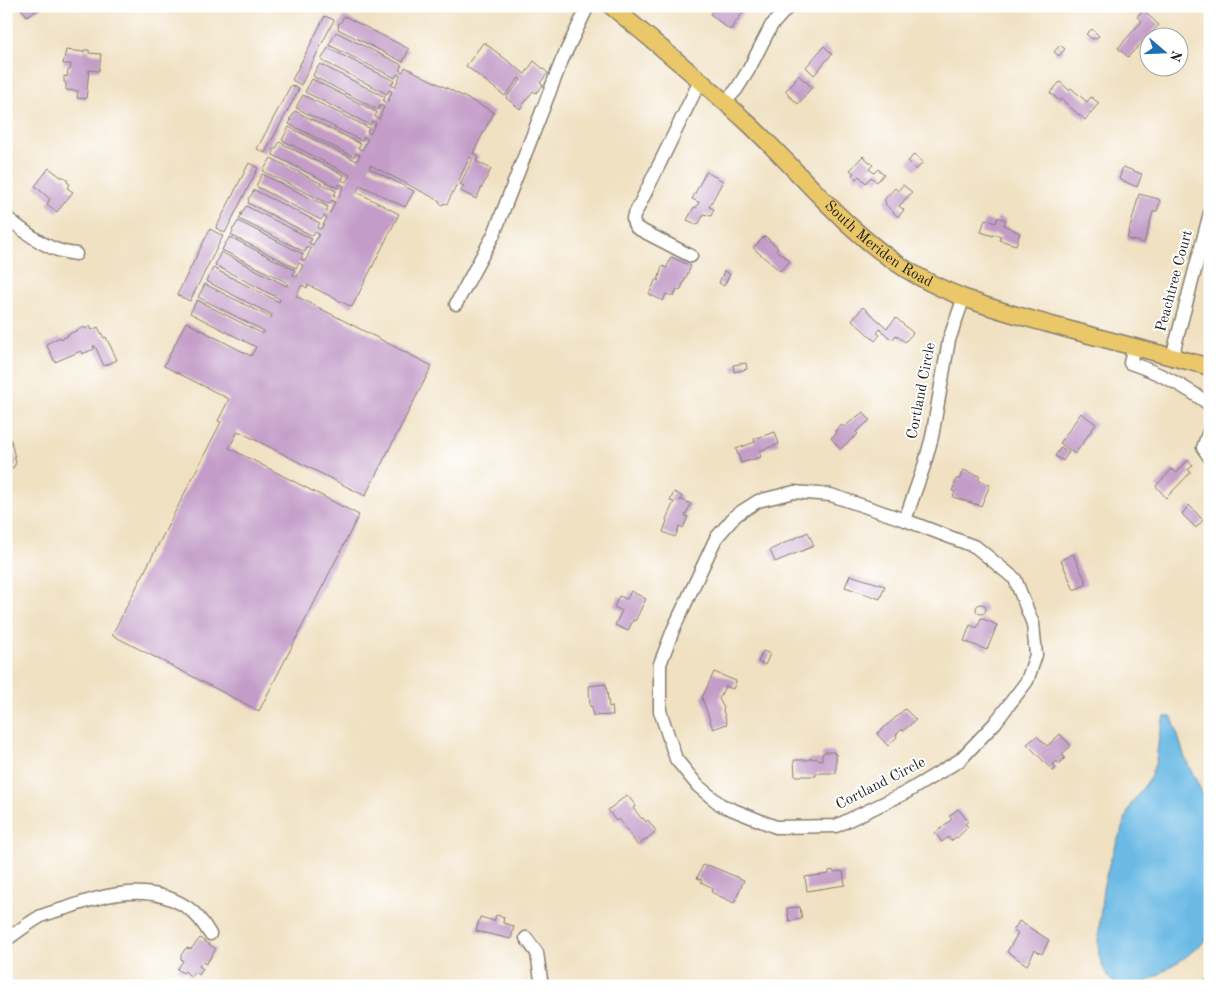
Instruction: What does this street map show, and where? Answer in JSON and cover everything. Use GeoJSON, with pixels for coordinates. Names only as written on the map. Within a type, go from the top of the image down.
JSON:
{"type":"FeatureCollection","features":[{"type":"Feature","properties":{"kind":"main road","name":"South Meriden Road"},"geometry":{"type":"LineString","coordinates":[[611,6],[725,102],[867,240],[900,266],[964,298],[1032,320],[1210,367]]}},
{"type":"Feature","properties":{"kind":"street"},"geometry":{"type":"LineString","coordinates":[[456,304],[494,234],[562,60],[588,6]]}},
{"type":"Feature","properties":{"kind":"street"},"geometry":{"type":"LineString","coordinates":[[725,102],[736,90],[748,71],[771,26],[789,6]]}},
{"type":"Feature","properties":{"kind":"street"},"geometry":{"type":"LineString","coordinates":[[692,256],[638,228],[634,224],[633,218],[700,81]]}},
{"type":"Feature","properties":{"kind":"street","name":"Peachtree Court"},"geometry":{"type":"LineString","coordinates":[[1172,357],[1210,214]]}},
{"type":"Feature","properties":{"kind":"street"},"geometry":{"type":"LineString","coordinates":[[6,217],[44,245],[61,252],[76,254]]}},
{"type":"Feature","properties":{"kind":"street","name":"Cortland Circle"},"geometry":{"type":"LineString","coordinates":[[905,520],[932,437],[949,340],[964,298]]}},
{"type":"Feature","properties":{"kind":"street"},"geometry":{"type":"LineString","coordinates":[[1134,347],[1130,363],[1156,372],[1181,384],[1210,405]]}},
{"type":"Feature","properties":{"kind":"street"},"geometry":{"type":"LineString","coordinates":[[1210,428],[1203,448],[1210,458]]}},
{"type":"Feature","properties":{"kind":"street","name":"Cortland Circle"},"geometry":{"type":"LineString","coordinates":[[794,492],[831,495],[905,520],[976,547],[1015,579],[1033,624],[1034,632],[1036,655],[1027,680],[996,724],[960,760],[905,793],[836,826],[776,826],[721,806],[698,786],[676,759],[660,711],[660,664],[673,630],[716,538],[736,515],[758,501],[794,492]]}},
{"type":"Feature","properties":{"kind":"street"},"geometry":{"type":"LineString","coordinates":[[6,940],[42,916],[93,898],[124,892],[155,894],[188,907],[198,916],[210,934]]}},
{"type":"Feature","properties":{"kind":"street"},"geometry":{"type":"LineString","coordinates":[[526,938],[537,953],[542,986]]}},
{"type":"Feature","properties":{"kind":"water"},"geometry":{"type":"Polygon","coordinates":[[[1164,717],[1172,717],[1185,758],[1210,809],[1210,937],[1183,959],[1142,985],[1125,985],[1113,982],[1109,978],[1099,955],[1098,942],[1103,888],[1110,861],[1131,804],[1150,778],[1156,761],[1159,736],[1164,717]]]}},
{"type":"Feature","properties":{"kind":"building"},"geometry":{"type":"Polygon","coordinates":[[[19,6],[45,6],[27,16],[19,6]]]}},
{"type":"Feature","properties":{"kind":"building"},"geometry":{"type":"Polygon","coordinates":[[[716,6],[738,6],[744,11],[730,30],[710,14],[716,6]]]}},
{"type":"Feature","properties":{"kind":"building"},"geometry":{"type":"Polygon","coordinates":[[[1143,10],[1159,25],[1156,28],[1138,28],[1138,47],[1128,57],[1118,48],[1142,21],[1137,17],[1143,10]]]}},
{"type":"Feature","properties":{"kind":"building"},"geometry":{"type":"Polygon","coordinates":[[[325,16],[334,20],[301,85],[292,80],[325,16]]]}},
{"type":"Feature","properties":{"kind":"building"},"geometry":{"type":"Polygon","coordinates":[[[344,16],[409,49],[403,62],[338,29],[339,23],[344,16]]]}},
{"type":"Feature","properties":{"kind":"building"},"geometry":{"type":"Polygon","coordinates":[[[1092,29],[1099,36],[1095,39],[1086,34],[1092,29]]]}},
{"type":"Feature","properties":{"kind":"building"},"geometry":{"type":"Polygon","coordinates":[[[336,32],[402,65],[399,70],[403,72],[405,67],[494,112],[473,153],[479,156],[476,161],[491,169],[476,199],[461,191],[464,186],[460,184],[473,159],[470,157],[447,204],[444,203],[443,205],[439,203],[440,201],[370,165],[369,168],[414,191],[405,207],[360,185],[357,192],[399,214],[352,307],[308,285],[307,288],[302,285],[296,296],[432,366],[365,496],[238,431],[229,448],[359,515],[259,711],[112,635],[221,422],[218,421],[229,399],[164,366],[186,322],[251,356],[256,347],[190,313],[197,300],[263,334],[264,331],[198,297],[205,284],[271,318],[272,315],[206,281],[213,268],[279,302],[280,299],[215,265],[221,252],[287,286],[288,283],[222,250],[225,244],[230,237],[295,270],[293,275],[297,277],[303,265],[299,263],[296,268],[231,235],[232,229],[238,221],[303,254],[301,259],[305,261],[311,249],[307,247],[305,252],[239,219],[242,214],[240,214],[246,206],[312,239],[309,243],[313,245],[319,234],[315,232],[313,236],[248,203],[248,198],[254,190],[320,223],[317,228],[321,229],[327,218],[324,216],[321,220],[256,186],[262,174],[328,207],[326,211],[330,213],[335,202],[332,200],[329,204],[263,171],[271,158],[336,191],[334,196],[338,198],[344,186],[340,184],[338,188],[273,155],[273,149],[276,149],[279,142],[344,175],[342,180],[346,182],[350,175],[282,140],[289,127],[357,161],[360,155],[356,153],[354,157],[289,124],[291,120],[289,119],[295,111],[361,144],[358,148],[362,150],[368,139],[364,137],[362,141],[296,108],[299,102],[303,95],[369,128],[367,132],[370,134],[376,123],[372,121],[370,125],[305,92],[312,79],[377,112],[375,117],[379,119],[384,107],[380,105],[378,110],[313,76],[315,71],[320,64],[385,97],[383,101],[387,103],[392,92],[389,90],[387,94],[321,60],[328,48],[394,81],[391,85],[395,87],[400,76],[397,74],[395,78],[329,45],[336,32]]]}},
{"type":"Feature","properties":{"kind":"building"},"geometry":{"type":"Polygon","coordinates":[[[483,43],[487,43],[525,74],[534,61],[548,73],[540,83],[543,85],[536,93],[533,91],[520,109],[506,98],[521,80],[519,78],[505,96],[466,66],[483,43]]]}},
{"type":"Feature","properties":{"kind":"building"},"geometry":{"type":"Polygon","coordinates":[[[1060,45],[1065,49],[1059,56],[1054,52],[1060,45]]]}},
{"type":"Feature","properties":{"kind":"building"},"geometry":{"type":"Polygon","coordinates":[[[824,46],[832,54],[814,75],[806,67],[824,46]]]}},
{"type":"Feature","properties":{"kind":"building"},"geometry":{"type":"Polygon","coordinates":[[[66,50],[84,52],[84,50],[89,50],[89,53],[101,54],[99,71],[89,70],[86,99],[77,98],[78,91],[66,90],[64,76],[67,77],[71,64],[63,64],[66,50]]]}},
{"type":"Feature","properties":{"kind":"building"},"geometry":{"type":"Polygon","coordinates":[[[798,75],[805,81],[808,81],[807,83],[812,87],[798,104],[785,91],[795,82],[798,75]]]}},
{"type":"Feature","properties":{"kind":"building"},"geometry":{"type":"Polygon","coordinates":[[[1060,82],[1069,90],[1071,88],[1087,102],[1091,97],[1099,103],[1085,120],[1061,99],[1060,101],[1050,93],[1060,82]]]}},
{"type":"Feature","properties":{"kind":"building"},"geometry":{"type":"Polygon","coordinates":[[[291,85],[299,89],[265,153],[257,149],[291,85]]]}},
{"type":"Feature","properties":{"kind":"building"},"geometry":{"type":"Polygon","coordinates":[[[914,154],[923,162],[916,170],[908,162],[914,154]]]}},
{"type":"Feature","properties":{"kind":"building"},"geometry":{"type":"Polygon","coordinates":[[[863,156],[873,165],[869,169],[874,173],[878,169],[884,174],[877,182],[871,177],[866,183],[859,176],[856,179],[852,175],[854,173],[850,170],[863,156]]]}},
{"type":"Feature","properties":{"kind":"building"},"geometry":{"type":"Polygon","coordinates":[[[249,163],[258,168],[225,233],[216,228],[249,163]]]}},
{"type":"Feature","properties":{"kind":"building"},"geometry":{"type":"Polygon","coordinates":[[[1123,167],[1142,174],[1137,187],[1119,179],[1123,167]]]}},
{"type":"Feature","properties":{"kind":"building"},"geometry":{"type":"Polygon","coordinates":[[[49,168],[67,179],[67,182],[70,184],[67,188],[73,192],[57,212],[47,204],[50,199],[35,186],[49,168]]]}},
{"type":"Feature","properties":{"kind":"building"},"geometry":{"type":"Polygon","coordinates":[[[706,172],[723,181],[709,207],[714,209],[711,216],[704,214],[698,225],[687,220],[699,202],[692,199],[706,172]]]}},
{"type":"Feature","properties":{"kind":"building"},"geometry":{"type":"Polygon","coordinates":[[[903,185],[912,192],[899,206],[904,210],[898,217],[885,204],[884,200],[895,188],[898,191],[903,185]]]}},
{"type":"Feature","properties":{"kind":"building"},"geometry":{"type":"Polygon","coordinates":[[[1139,194],[1159,199],[1160,202],[1157,211],[1153,212],[1144,243],[1127,239],[1139,194]]]}},
{"type":"Feature","properties":{"kind":"building"},"geometry":{"type":"Polygon","coordinates":[[[998,217],[1006,220],[1004,225],[1020,233],[1016,245],[999,240],[1001,236],[994,234],[993,236],[981,232],[985,219],[996,223],[998,217]]]}},
{"type":"Feature","properties":{"kind":"building"},"geometry":{"type":"Polygon","coordinates":[[[210,229],[223,236],[190,301],[177,295],[210,229]]]}},
{"type":"Feature","properties":{"kind":"building"},"geometry":{"type":"Polygon","coordinates":[[[765,236],[778,248],[776,250],[790,261],[780,271],[753,248],[765,236]]]}},
{"type":"Feature","properties":{"kind":"building"},"geometry":{"type":"Polygon","coordinates":[[[671,257],[691,266],[680,291],[677,289],[674,296],[666,294],[663,301],[649,294],[656,279],[658,281],[662,266],[667,268],[671,257]]]}},
{"type":"Feature","properties":{"kind":"building"},"geometry":{"type":"Polygon","coordinates":[[[724,271],[730,274],[724,286],[719,283],[724,271]]]}},
{"type":"Feature","properties":{"kind":"building"},"geometry":{"type":"Polygon","coordinates":[[[863,307],[887,328],[896,318],[913,333],[905,342],[896,335],[892,340],[880,329],[877,333],[880,335],[875,341],[852,320],[863,307]]]}},
{"type":"Feature","properties":{"kind":"building"},"geometry":{"type":"Polygon","coordinates":[[[90,326],[92,330],[98,327],[104,338],[106,337],[117,360],[104,366],[95,346],[93,346],[94,349],[82,354],[81,351],[55,362],[46,344],[90,326]]]}},
{"type":"Feature","properties":{"kind":"building"},"geometry":{"type":"Polygon","coordinates":[[[746,363],[747,369],[734,372],[733,365],[746,363]]]}},
{"type":"Feature","properties":{"kind":"building"},"geometry":{"type":"Polygon","coordinates":[[[863,412],[870,420],[856,432],[858,434],[840,449],[831,438],[837,433],[835,431],[842,425],[844,427],[863,412]]]}},
{"type":"Feature","properties":{"kind":"building"},"geometry":{"type":"Polygon","coordinates":[[[1081,413],[1096,424],[1075,454],[1060,443],[1081,413]]]}},
{"type":"Feature","properties":{"kind":"building"},"geometry":{"type":"Polygon","coordinates":[[[775,432],[779,444],[759,451],[761,457],[741,463],[736,449],[755,442],[754,439],[775,432]]]}},
{"type":"Feature","properties":{"kind":"building"},"geometry":{"type":"Polygon","coordinates":[[[6,438],[11,440],[16,463],[13,468],[9,466],[6,470],[6,438]]]}},
{"type":"Feature","properties":{"kind":"building"},"geometry":{"type":"Polygon","coordinates":[[[1061,447],[1069,452],[1063,461],[1055,456],[1061,447]]]}},
{"type":"Feature","properties":{"kind":"building"},"geometry":{"type":"Polygon","coordinates":[[[1188,460],[1193,465],[1188,470],[1191,472],[1166,498],[1156,486],[1172,469],[1177,473],[1188,460]]]}},
{"type":"Feature","properties":{"kind":"building"},"geometry":{"type":"Polygon","coordinates":[[[963,470],[980,476],[978,480],[990,485],[981,506],[953,497],[955,492],[952,491],[957,478],[959,480],[963,470]]]}},
{"type":"Feature","properties":{"kind":"building"},"geometry":{"type":"Polygon","coordinates":[[[674,492],[682,496],[680,501],[691,504],[685,516],[688,517],[683,528],[680,526],[675,537],[663,532],[666,519],[674,502],[670,501],[674,492]]]}},
{"type":"Feature","properties":{"kind":"building"},"geometry":{"type":"Polygon","coordinates":[[[1189,505],[1203,520],[1196,528],[1182,514],[1189,505]]]}},
{"type":"Feature","properties":{"kind":"building"},"geometry":{"type":"Polygon","coordinates":[[[808,532],[814,546],[775,562],[770,550],[808,532]]]}},
{"type":"Feature","properties":{"kind":"building"},"geometry":{"type":"Polygon","coordinates":[[[1073,554],[1087,584],[1074,590],[1061,560],[1073,554]]]}},
{"type":"Feature","properties":{"kind":"building"},"geometry":{"type":"Polygon","coordinates":[[[850,575],[885,586],[880,599],[845,587],[850,575]]]}},
{"type":"Feature","properties":{"kind":"building"},"geometry":{"type":"Polygon","coordinates":[[[631,591],[646,599],[628,631],[615,625],[622,611],[614,607],[619,596],[627,599],[631,591]]]}},
{"type":"Feature","properties":{"kind":"building"},"geometry":{"type":"Polygon","coordinates":[[[979,604],[983,604],[986,609],[985,613],[979,614],[976,611],[976,607],[979,604]]]}},
{"type":"Feature","properties":{"kind":"building"},"geometry":{"type":"Polygon","coordinates":[[[981,618],[997,625],[987,650],[964,641],[970,625],[977,628],[981,618]]]}},
{"type":"Feature","properties":{"kind":"building"},"geometry":{"type":"Polygon","coordinates":[[[763,651],[770,654],[765,665],[758,662],[763,651]]]}},
{"type":"Feature","properties":{"kind":"building"},"geometry":{"type":"Polygon","coordinates":[[[714,672],[736,681],[733,689],[725,686],[719,699],[724,708],[727,724],[713,729],[702,698],[714,672]]]}},
{"type":"Feature","properties":{"kind":"building"},"geometry":{"type":"Polygon","coordinates":[[[606,684],[609,707],[612,706],[613,715],[593,716],[592,706],[590,707],[589,686],[606,684]]]}},
{"type":"Feature","properties":{"kind":"building"},"geometry":{"type":"Polygon","coordinates":[[[905,709],[916,720],[903,731],[902,729],[888,746],[877,734],[905,709]]]}},
{"type":"Feature","properties":{"kind":"building"},"geometry":{"type":"Polygon","coordinates":[[[1060,734],[1071,746],[1062,754],[1065,758],[1059,764],[1057,761],[1053,765],[1056,768],[1053,771],[1027,744],[1037,736],[1047,746],[1060,734]]]}},
{"type":"Feature","properties":{"kind":"building"},"geometry":{"type":"Polygon","coordinates":[[[834,752],[836,754],[836,773],[816,773],[816,776],[795,776],[794,760],[808,760],[811,758],[822,760],[822,754],[834,752]]]}},
{"type":"Feature","properties":{"kind":"building"},"geometry":{"type":"Polygon","coordinates":[[[627,795],[636,806],[633,808],[642,819],[646,822],[648,820],[656,831],[638,846],[619,819],[616,821],[608,810],[627,795]]]}},
{"type":"Feature","properties":{"kind":"building"},"geometry":{"type":"Polygon","coordinates":[[[958,809],[968,821],[965,824],[968,827],[957,838],[951,841],[948,837],[942,842],[935,833],[952,819],[949,816],[958,809]]]}},
{"type":"Feature","properties":{"kind":"building"},"geometry":{"type":"Polygon","coordinates":[[[703,865],[707,867],[708,865],[744,880],[734,903],[711,892],[713,888],[697,878],[703,865]]]}},
{"type":"Feature","properties":{"kind":"building"},"geometry":{"type":"Polygon","coordinates":[[[833,870],[833,872],[843,871],[845,885],[807,891],[805,877],[829,874],[829,871],[833,870]]]}},
{"type":"Feature","properties":{"kind":"building"},"geometry":{"type":"Polygon","coordinates":[[[800,907],[802,919],[789,921],[787,908],[800,907]]]}},
{"type":"Feature","properties":{"kind":"building"},"geometry":{"type":"Polygon","coordinates":[[[496,915],[504,917],[503,923],[514,926],[511,939],[476,931],[480,917],[494,921],[496,915]]]}},
{"type":"Feature","properties":{"kind":"building"},"geometry":{"type":"Polygon","coordinates":[[[1019,921],[1049,940],[1042,954],[1035,950],[1027,965],[1007,952],[1018,933],[1013,931],[1019,921]]]}},
{"type":"Feature","properties":{"kind":"building"},"geometry":{"type":"Polygon","coordinates":[[[200,938],[216,949],[206,964],[202,962],[199,966],[203,969],[199,975],[195,972],[191,977],[185,971],[183,973],[177,969],[183,961],[181,955],[186,948],[191,949],[200,938]]]}}]}
